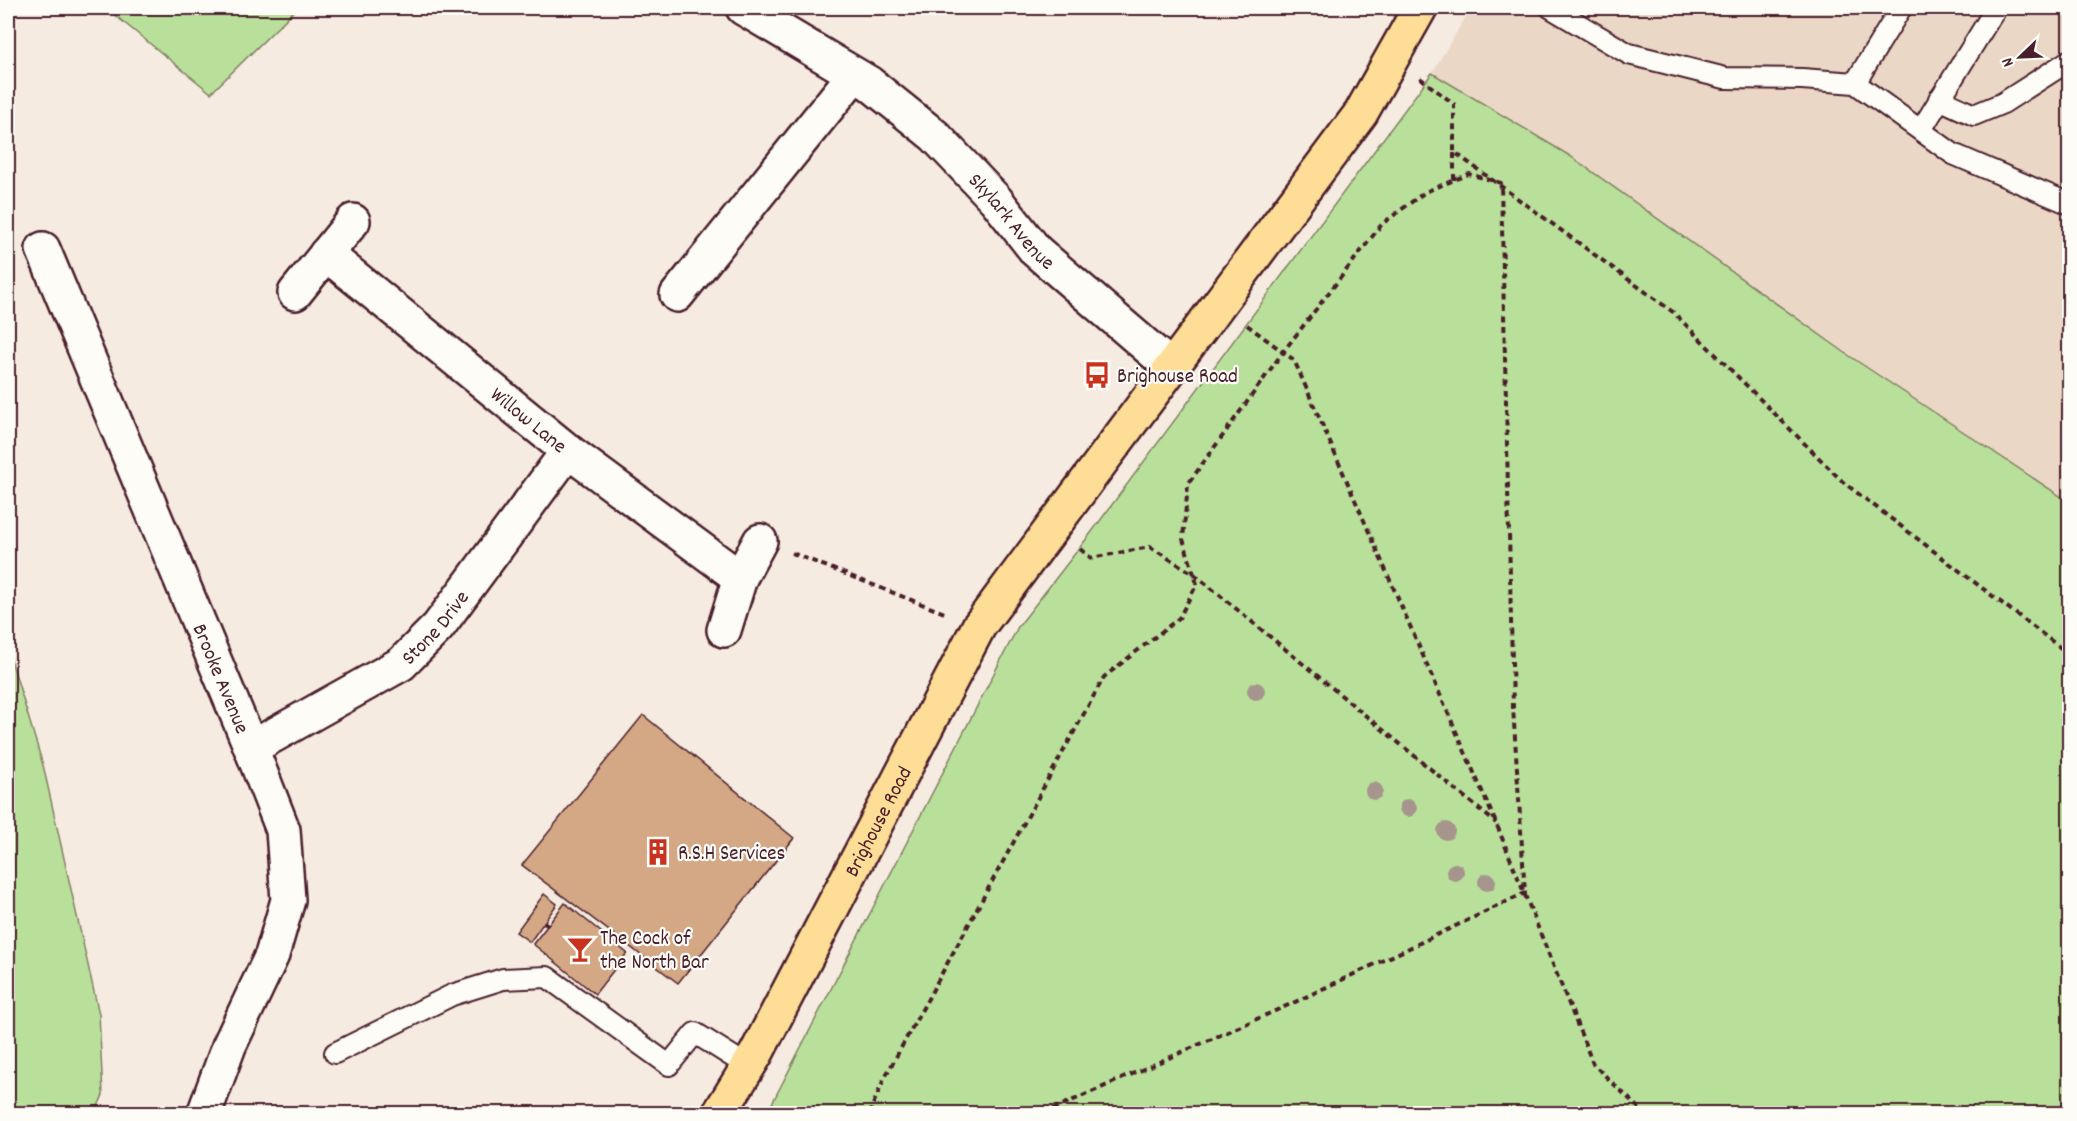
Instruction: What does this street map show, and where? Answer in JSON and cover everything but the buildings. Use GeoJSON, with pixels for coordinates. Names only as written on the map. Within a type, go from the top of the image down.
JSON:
{"type":"FeatureCollection","features":[{"type":"Feature","properties":{"kind":"main road","name":"Brighouse Road"},"geometry":{"type":"LineString","coordinates":[[720,1113],[749,1067],[979,626],[1361,113],[1420,8]]}},
{"type":"Feature","properties":{"kind":"street","name":"Skylark Avenue"},"geometry":{"type":"LineString","coordinates":[[743,8],[869,83],[935,136],[996,200],[1036,251],[1171,367]]}},
{"type":"Feature","properties":{"kind":"street"},"geometry":{"type":"LineString","coordinates":[[677,295],[854,75]]}},
{"type":"Feature","properties":{"kind":"street"},"geometry":{"type":"LineString","coordinates":[[295,293],[353,221]]}},
{"type":"Feature","properties":{"kind":"street","name":"Brooke Avenue"},"geometry":{"type":"LineString","coordinates":[[43,249],[283,830],[288,900],[272,955],[229,1046],[204,1113]]}},
{"type":"Feature","properties":{"kind":"street","name":"Willow Lane"},"geometry":{"type":"LineString","coordinates":[[326,254],[568,451],[740,578]]}},
{"type":"Feature","properties":{"kind":"street","name":"Stone Drive"},"geometry":{"type":"LineString","coordinates":[[251,748],[401,664],[438,627],[568,451]]}},
{"type":"Feature","properties":{"kind":"street"},"geometry":{"type":"LineString","coordinates":[[724,630],[740,578],[760,541]]}},
{"type":"Feature","properties":{"kind":"lane"},"geometry":{"type":"LineString","coordinates":[[1551,8],[1629,54],[1725,78],[1802,78],[1855,83],[1953,154],[2070,204]]}},
{"type":"Feature","properties":{"kind":"lane"},"geometry":{"type":"LineString","coordinates":[[1855,83],[1900,8]]}},
{"type":"Feature","properties":{"kind":"lane"},"geometry":{"type":"LineString","coordinates":[[1921,130],[1995,8]]}},
{"type":"Feature","properties":{"kind":"lane"},"geometry":{"type":"LineString","coordinates":[[1940,99],[1974,115],[2003,103],[2070,60]]}},
{"type":"Feature","properties":{"kind":"lane"},"geometry":{"type":"LineString","coordinates":[[335,1053],[452,995],[503,979],[547,977],[669,1065],[695,1033],[749,1067]]}},
{"type":"Feature","properties":{"kind":"path"},"geometry":{"type":"LineString","coordinates":[[1393,56],[1454,104],[1454,180]]}},
{"type":"Feature","properties":{"kind":"path"},"geometry":{"type":"LineString","coordinates":[[1454,152],[1500,183],[1673,312],[1843,482],[2070,655]]}},
{"type":"Feature","properties":{"kind":"path"},"geometry":{"type":"LineString","coordinates":[[870,1113],[884,1079],[1104,677],[1179,618],[1197,584],[1183,539],[1188,484],[1282,352],[1382,224],[1425,192],[1469,174],[1500,183]]}},
{"type":"Feature","properties":{"kind":"path"},"geometry":{"type":"LineString","coordinates":[[1500,183],[1513,695],[1525,893]]}},
{"type":"Feature","properties":{"kind":"path"},"geometry":{"type":"LineString","coordinates":[[1219,304],[1294,360],[1496,824],[1593,1064],[1646,1113]]}},
{"type":"Feature","properties":{"kind":"path"},"geometry":{"type":"LineString","coordinates":[[1054,526],[1091,558],[1150,547],[1194,574],[1496,824]]}},
{"type":"Feature","properties":{"kind":"path"},"geometry":{"type":"LineString","coordinates":[[760,541],[979,626]]}},
{"type":"Feature","properties":{"kind":"path"},"geometry":{"type":"LineString","coordinates":[[1042,1113],[1293,1003],[1525,893]]}},
{"type":"Feature","properties":{"kind":"shaded area"},"geometry":{"type":"Polygon","coordinates":[[[1471,8],[2069,8],[2069,502],[1851,357],[1570,156],[1432,73],[1471,8]]]}},
{"type":"Feature","properties":{"kind":"green space"},"geometry":{"type":"Polygon","coordinates":[[[106,8],[297,8],[211,93],[106,8]]]}},
{"type":"Feature","properties":{"kind":"green space"},"geometry":{"type":"Polygon","coordinates":[[[1432,73],[1570,156],[1851,357],[2069,502],[2069,1113],[767,1113],[1018,627],[1091,533],[1432,73]]]}},
{"type":"Feature","properties":{"kind":"green space"},"geometry":{"type":"Polygon","coordinates":[[[8,650],[43,765],[99,1014],[103,1095],[95,1113],[8,1113],[8,650]]]}},
{"type":"Feature","properties":{"kind":"place","name":"Brighouse Road"},"geometry":{"type":"Point","coordinates":[1097,375]}},
{"type":"Feature","properties":{"kind":"place","name":"R.S.H Services"},"geometry":{"type":"Point","coordinates":[658,852]}},
{"type":"Feature","properties":{"kind":"place","name":"The Cock of the North Bar"},"geometry":{"type":"Point","coordinates":[580,949]}}]}
